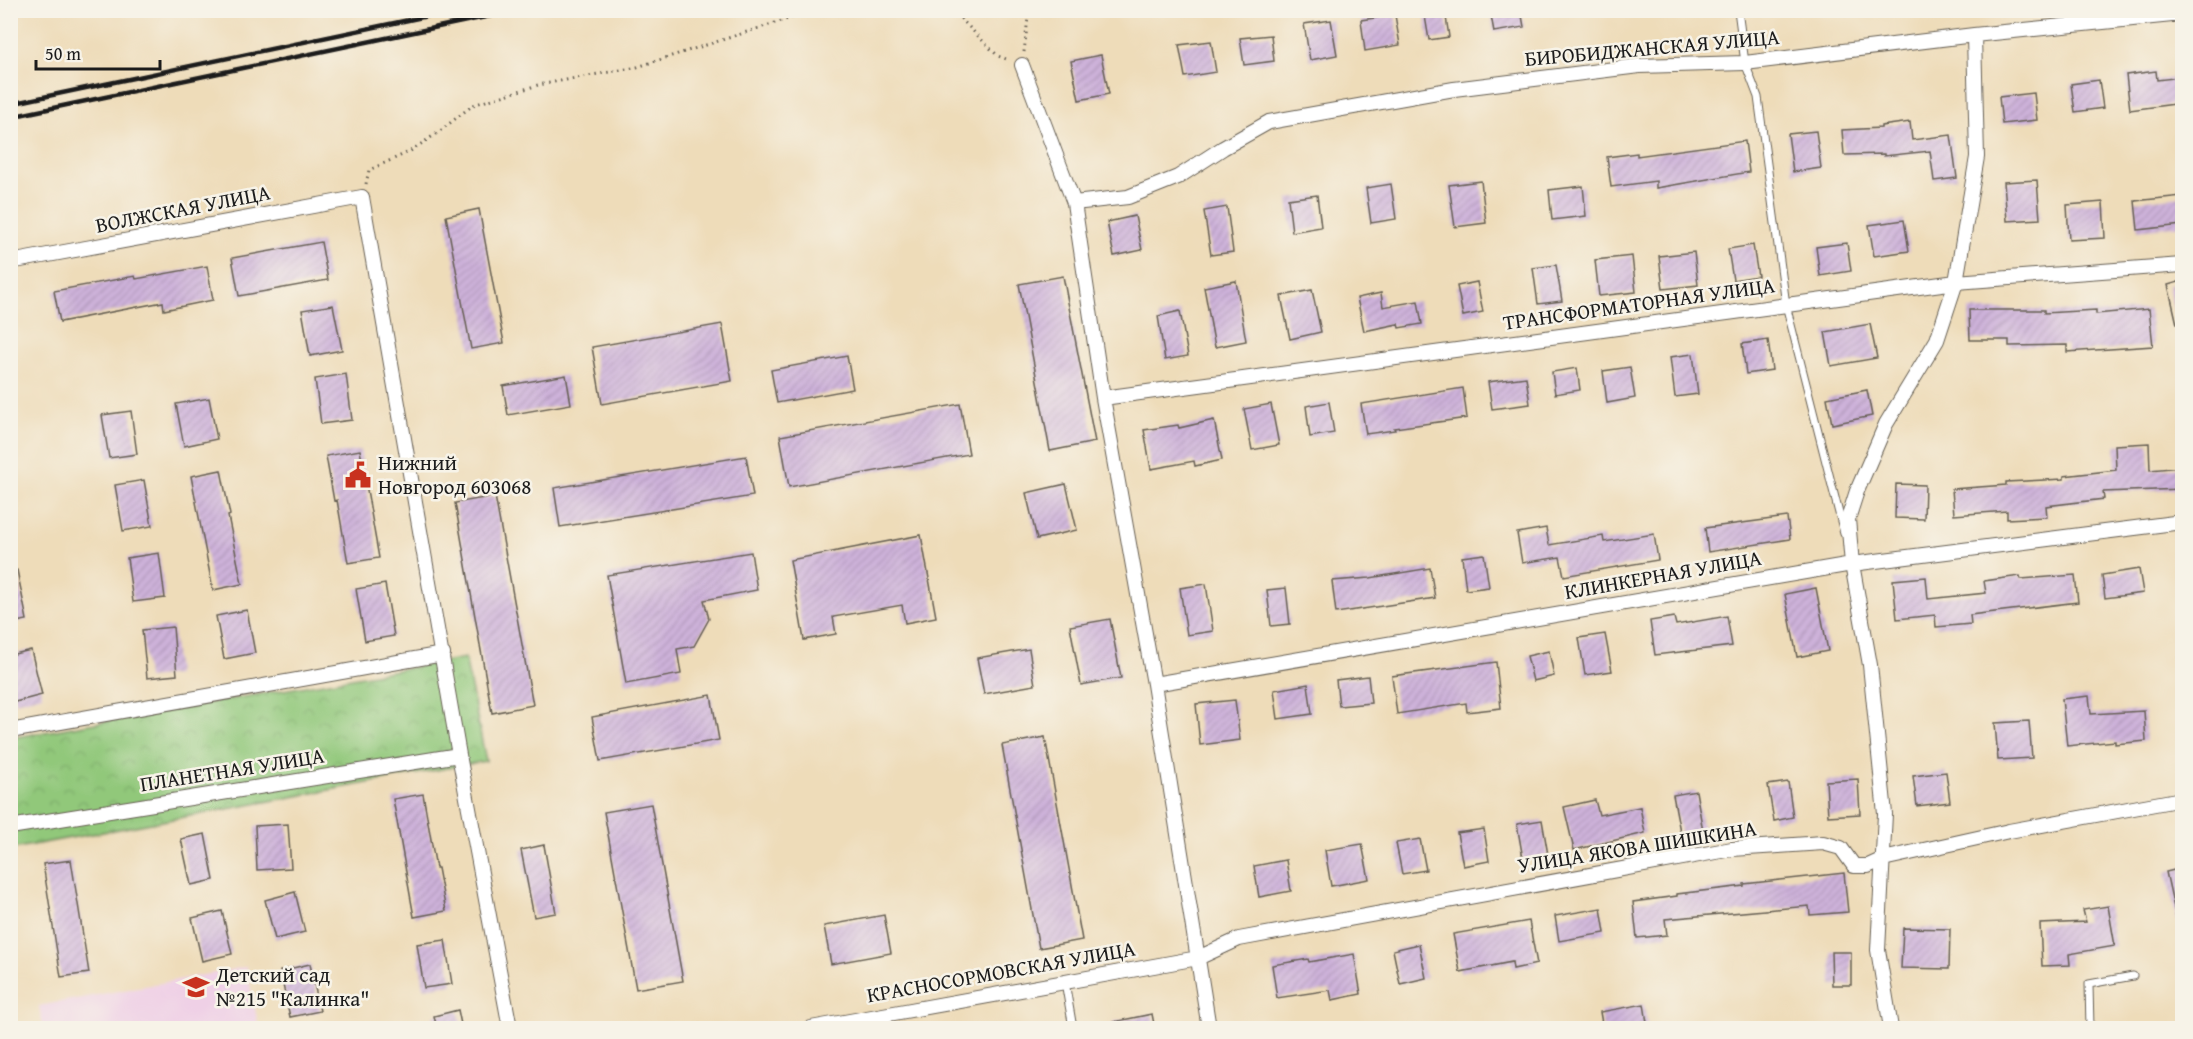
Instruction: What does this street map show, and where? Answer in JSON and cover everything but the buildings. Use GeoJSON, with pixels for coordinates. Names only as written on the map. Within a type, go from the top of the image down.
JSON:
{"type":"FeatureCollection","features":[{"type":"Feature","properties":{"kind":"street","name":"БИРОБИДЖАНСКАЯ УЛИЦА"},"geometry":{"type":"LineString","coordinates":[[1074,203],[1128,197],[1168,181],[1269,122],[1454,89],[1639,66],[1745,63],[1974,35],[2182,14]]}},
{"type":"Feature","properties":{"kind":"street"},"geometry":{"type":"LineString","coordinates":[[1891,1029],[1878,950],[1886,814],[1870,665],[1852,564],[1848,519],[1857,490],[1886,424],[1937,340],[1956,282],[1977,157],[1974,35]]}},
{"type":"Feature","properties":{"kind":"street"},"geometry":{"type":"LineString","coordinates":[[1023,65],[1074,203],[1103,398],[1154,684],[1209,1029]]}},
{"type":"Feature","properties":{"kind":"street","name":"ВОЛЖСКАЯ УЛИЦА"},"geometry":{"type":"LineString","coordinates":[[10,262],[362,197]]}},
{"type":"Feature","properties":{"kind":"street"},"geometry":{"type":"LineString","coordinates":[[362,197],[459,755],[510,1029]]}},
{"type":"Feature","properties":{"kind":"street","name":"ТРАНСФОРМАТОРНАЯ УЛИЦА"},"geometry":{"type":"LineString","coordinates":[[1103,398],[1956,282],[2182,265]]}},
{"type":"Feature","properties":{"kind":"street","name":"КЛИНКЕРНАЯ УЛИЦА"},"geometry":{"type":"LineString","coordinates":[[1154,684],[1852,564],[2182,522]]}},
{"type":"Feature","properties":{"kind":"street"},"geometry":{"type":"LineString","coordinates":[[10,731],[443,654]]}},
{"type":"Feature","properties":{"kind":"street","name":"ПЛАНЕТНАЯ УЛИЦА"},"geometry":{"type":"LineString","coordinates":[[10,827],[459,755]]}},
{"type":"Feature","properties":{"kind":"street","name":"УЛИЦА ЯКОВА ШИШКИНА"},"geometry":{"type":"LineString","coordinates":[[1198,958],[1239,939],[1732,849],[1823,843],[1841,848],[1854,866],[1868,866],[1883,859],[2009,831],[2182,799]]}},
{"type":"Feature","properties":{"kind":"street","name":"КРАСНОСОРМОВСКАЯ УЛИЦА"},"geometry":{"type":"LineString","coordinates":[[811,1029],[1198,958]]}},
{"type":"Feature","properties":{"kind":"lane"},"geometry":{"type":"LineString","coordinates":[[1738,10],[1745,63],[1758,97],[1786,305],[1852,564]]}},
{"type":"Feature","properties":{"kind":"lane"},"geometry":{"type":"LineString","coordinates":[[2090,1029],[2089,984],[2133,976]]}},
{"type":"Feature","properties":{"kind":"lane"},"geometry":{"type":"LineString","coordinates":[[1065,982],[1073,1029]]}},
{"type":"Feature","properties":{"kind":"path"},"geometry":{"type":"LineString","coordinates":[[362,197],[369,170],[409,152],[473,105],[538,85],[637,67],[816,10]]}},
{"type":"Feature","properties":{"kind":"path"},"geometry":{"type":"LineString","coordinates":[[952,10],[998,56],[1023,65],[1029,10]]}},
{"type":"Feature","properties":{"kind":"shaded area","name":"Детский сад №215 \"Калинка\""},"geometry":{"type":"Polygon","coordinates":[[[246,967],[259,1028],[43,1028],[39,1006],[246,967]]]}},
{"type":"Feature","properties":{"kind":"green space"},"geometry":{"type":"Polygon","coordinates":[[[465,658],[486,761],[11,849],[11,738],[465,658]]]}},
{"type":"Feature","properties":{"kind":"railway"},"geometry":{"type":"LineString","coordinates":[[10,104],[456,10]]}},
{"type":"Feature","properties":{"kind":"railway"},"geometry":{"type":"LineString","coordinates":[[10,117],[519,10]]}},
{"type":"Feature","properties":{"kind":"place","name":"Нижний Новгород 603068"},"geometry":{"type":"Point","coordinates":[358,475]}},
{"type":"Feature","properties":{"kind":"place","name":"Детский сад №215 \"Калинка\""},"geometry":{"type":"Point","coordinates":[196,987]}}]}
